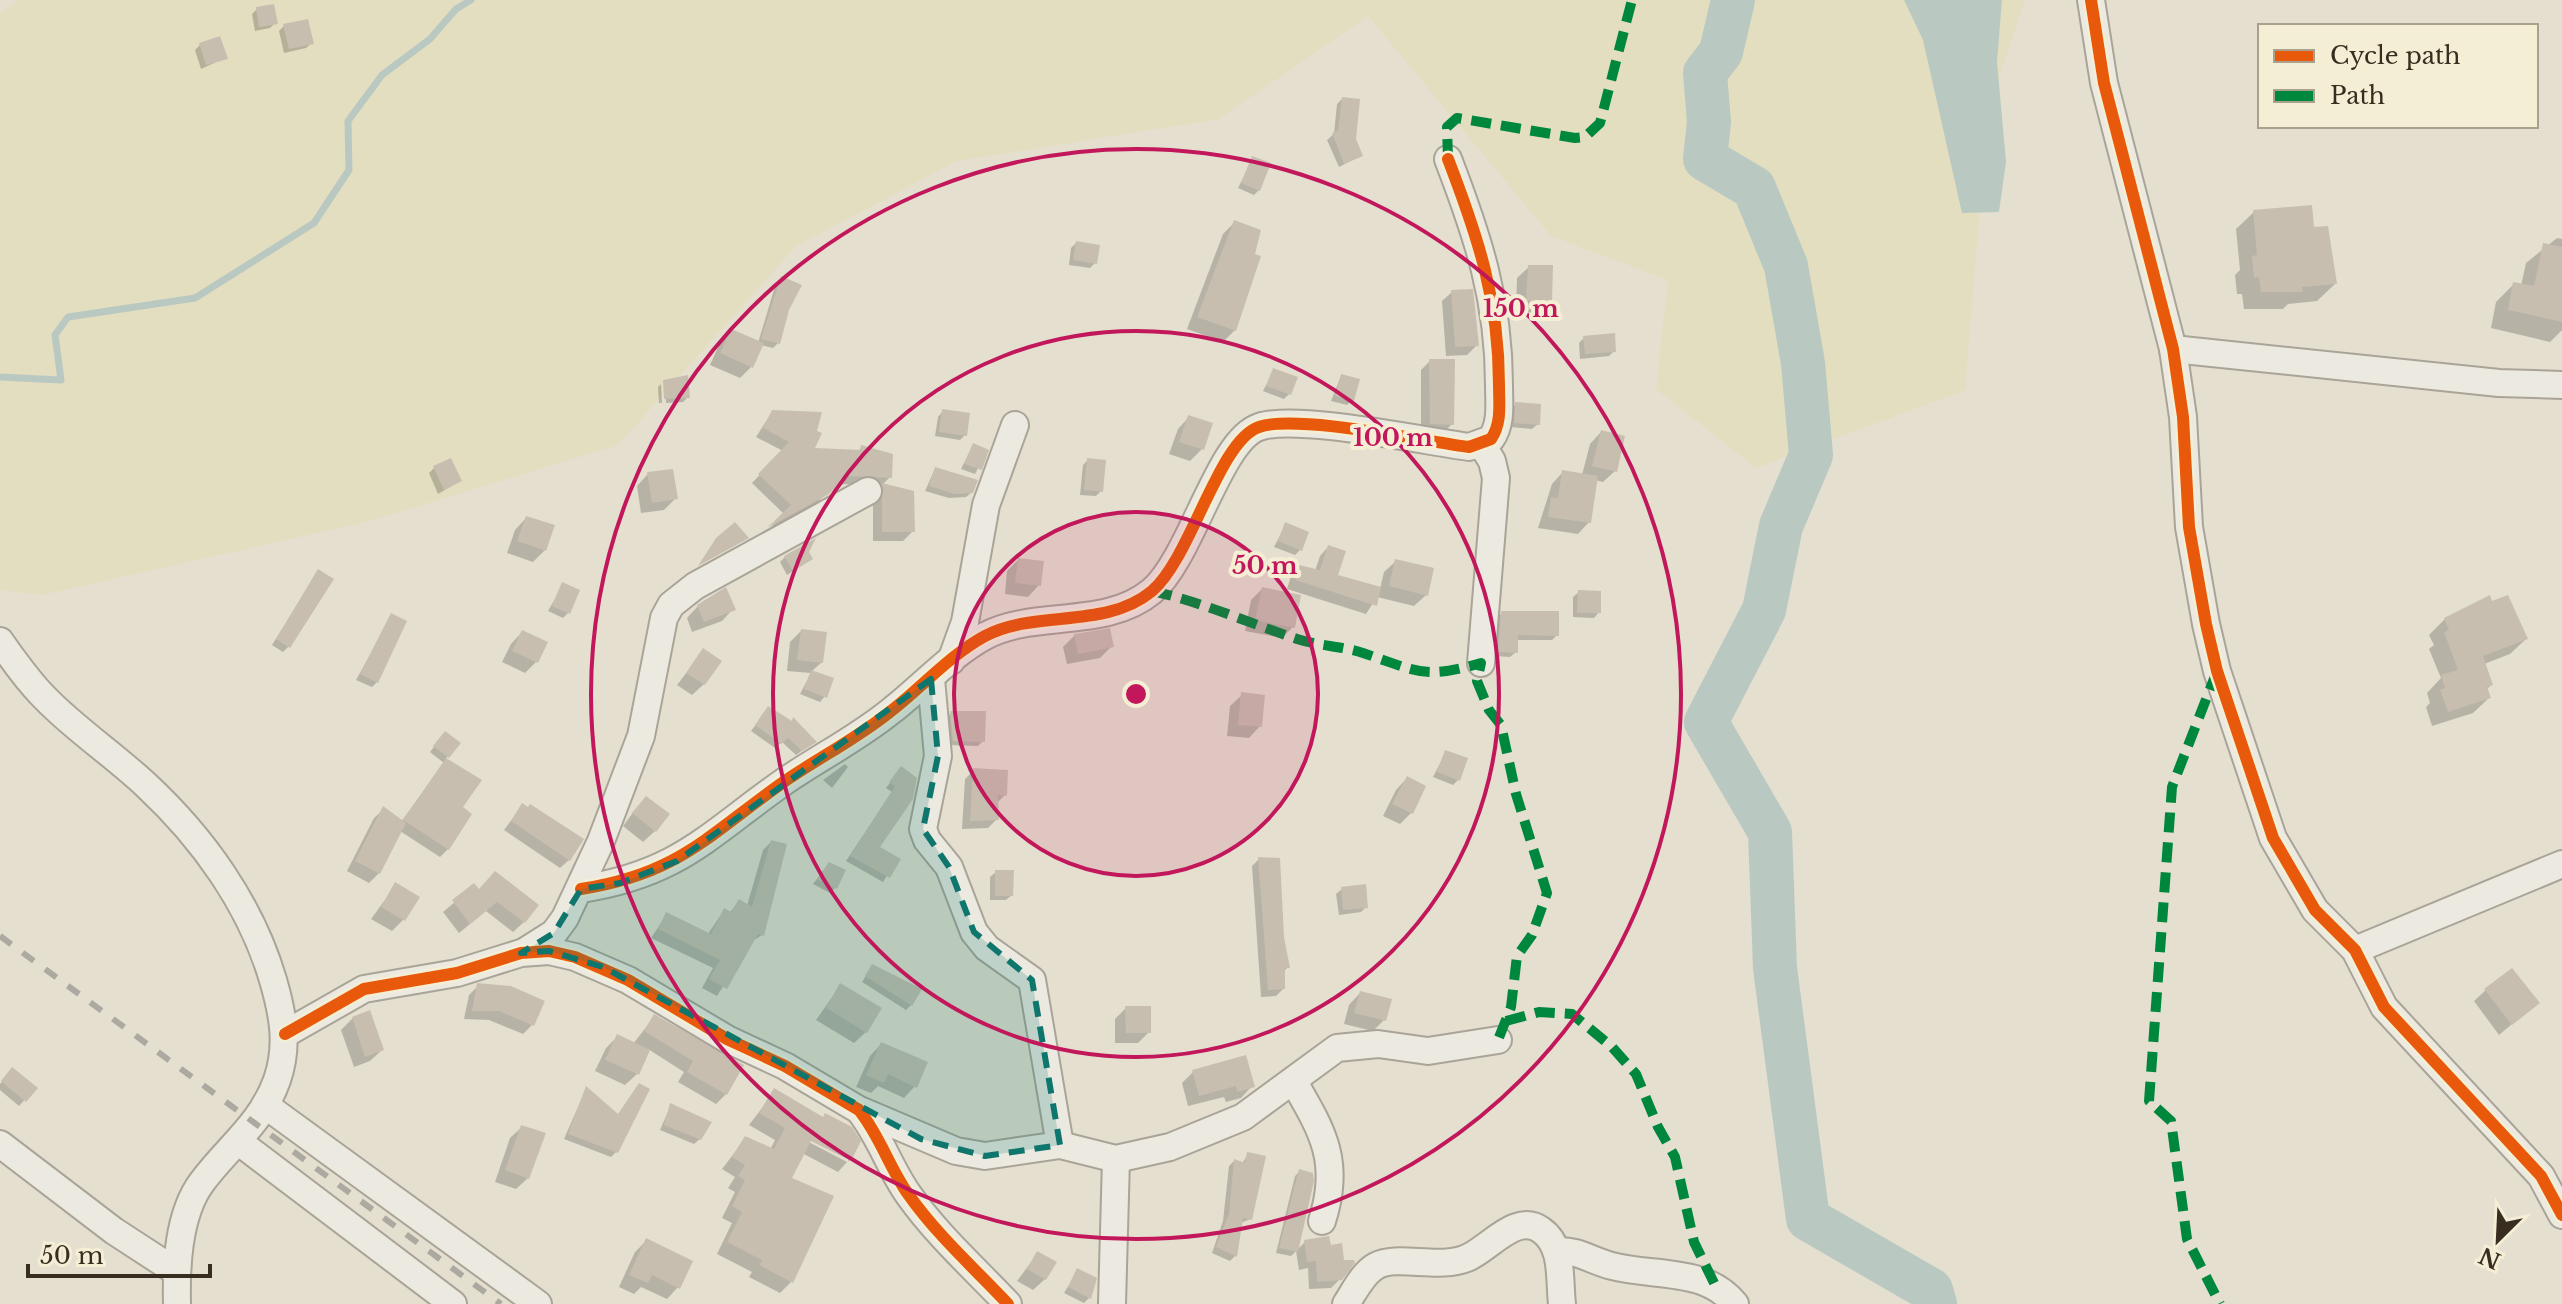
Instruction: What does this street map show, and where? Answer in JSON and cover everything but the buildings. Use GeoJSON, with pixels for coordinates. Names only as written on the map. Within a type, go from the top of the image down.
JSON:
{"type":"FeatureCollection","features":[{"type":"Feature","properties":{"kind":"street"},"geometry":{"type":"LineString","coordinates":[[2091,0],[2104,83],[2173,349],[2183,417],[2189,527],[2217,671],[2273,838],[2315,910],[2355,950],[2384,1007],[2541,1176],[2562,1215]]}},
{"type":"Feature","properties":{"kind":"street"},"geometry":{"type":"LineString","coordinates":[[581,889],[620,883],[677,861],[785,781],[888,714],[969,645],[1000,629],[1112,611],[1152,591],[1180,555],[1231,454],[1242,438],[1256,427],[1273,423],[1306,425],[1469,447],[1482,445],[1497,430],[1499,345],[1489,274],[1448,159]]}},
{"type":"Feature","properties":{"kind":"street"},"geometry":{"type":"LineString","coordinates":[[2173,349],[2499,383],[2562,385]]}},
{"type":"Feature","properties":{"kind":"street"},"geometry":{"type":"LineString","coordinates":[[951,661],[965,622],[986,505],[1015,425]]}},
{"type":"Feature","properties":{"kind":"street"},"geometry":{"type":"LineString","coordinates":[[1481,663],[1496,478],[1492,461],[1482,445]]}},
{"type":"Feature","properties":{"kind":"street"},"geometry":{"type":"LineString","coordinates":[[521,953],[554,933],[581,889],[641,736],[664,618],[671,605],[695,586],[868,491]]}},
{"type":"Feature","properties":{"kind":"street"},"geometry":{"type":"LineString","coordinates":[[0,641],[44,697],[118,760],[178,817],[235,892],[261,941],[285,1034],[276,1081],[265,1105],[239,1142],[215,1166],[191,1201],[177,1272],[176,1303]]}},
{"type":"Feature","properties":{"kind":"street"},"geometry":{"type":"LineString","coordinates":[[931,679],[938,756],[923,829],[927,840],[949,867],[974,932],[987,948],[1032,980],[1060,1145]]}},
{"type":"Feature","properties":{"kind":"street"},"geometry":{"type":"LineString","coordinates":[[2355,950],[2562,864]]}},
{"type":"Feature","properties":{"kind":"street"},"geometry":{"type":"LineString","coordinates":[[285,1034],[364,989],[457,973],[521,953],[549,951],[603,967],[859,1110],[956,1151],[985,1156],[1060,1145],[1116,1159],[1170,1147],[1243,1117],[1337,1048],[1357,1044],[1428,1051],[1498,1040]]}},
{"type":"Feature","properties":{"kind":"street"},"geometry":{"type":"LineString","coordinates":[[1294,1082],[1322,1131],[1331,1163],[1331,1194],[1322,1221]]}},
{"type":"Feature","properties":{"kind":"street"},"geometry":{"type":"LineString","coordinates":[[265,1105],[538,1304]]}},
{"type":"Feature","properties":{"kind":"street"},"geometry":{"type":"LineString","coordinates":[[859,1110],[873,1127],[906,1192],[926,1219],[1008,1304]]}},
{"type":"Feature","properties":{"kind":"street"},"geometry":{"type":"LineString","coordinates":[[239,1142],[453,1304]]}},
{"type":"Feature","properties":{"kind":"street"},"geometry":{"type":"LineString","coordinates":[[0,1144],[114,1231],[177,1272]]}},
{"type":"Feature","properties":{"kind":"street"},"geometry":{"type":"LineString","coordinates":[[1112,1304],[1116,1159]]}},
{"type":"Feature","properties":{"kind":"street"},"geometry":{"type":"LineString","coordinates":[[1346,1304],[1375,1266],[1387,1262],[1439,1264],[1464,1260],[1514,1227],[1527,1224],[1540,1229],[1558,1251],[1562,1304]]}},
{"type":"Feature","properties":{"kind":"street"},"geometry":{"type":"LineString","coordinates":[[1558,1251],[1571,1250],[1612,1266],[1663,1275],[1682,1274],[1716,1287],[1735,1304]]}},
{"type":"Feature","properties":{"kind":"highlighted area"},"geometry":{"type":"Polygon","coordinates":[[[931,679],[938,756],[923,829],[949,867],[974,932],[1032,980],[1060,1145],[985,1156],[921,1139],[603,967],[549,951],[521,953],[554,933],[581,889],[620,883],[677,861],[931,679]]]}},
{"type":"Feature","properties":{"kind":"shaded area"},"geometry":{"type":"Polygon","coordinates":[[[20,0],[2025,0],[1988,109],[1965,390],[1756,468],[1656,389],[1668,280],[1551,236],[1368,16],[1219,119],[957,161],[796,246],[618,445],[370,521],[42,595],[0,590],[0,13],[20,0]]]}},
{"type":"Feature","properties":{"kind":"shaded area"},"geometry":{"type":"Polygon","coordinates":[[[1904,0],[2002,0],[1997,62],[2006,162],[1999,212],[1962,213],[1923,40],[1904,0]]]}},
{"type":"Feature","properties":{"kind":"waterway"},"geometry":{"type":"LineString","coordinates":[[0,377],[61,380],[55,335],[68,317],[195,298],[314,223],[349,170],[348,121],[382,75],[430,39],[456,9],[471,0]]}},
{"type":"Feature","properties":{"kind":"waterway"},"geometry":{"type":"LineString","coordinates":[[1733,0],[1721,52],[1705,73],[1709,122],[1705,159],[1754,188],[1786,266],[1803,363],[1811,455],[1781,526],[1764,610],[1706,722],[1770,832],[1775,968],[1808,1219],[1931,1290],[1935,1304]]}},
{"type":"Feature","properties":{"kind":"railway"},"geometry":{"type":"LineString","coordinates":[[0,936],[501,1304]]}},
{"type":"Feature","properties":{"kind":"marked path"},"geometry":{"type":"LineString","coordinates":[[1448,159],[1447,127],[1457,118],[1575,138],[1585,137],[1600,123],[1632,0]]}},
{"type":"Feature","properties":{"kind":"marked path"},"geometry":{"type":"LineString","coordinates":[[1152,591],[1297,639],[1355,651],[1409,669],[1446,671],[1481,663],[1477,681],[1489,710],[1501,725],[1516,794],[1547,893],[1532,935],[1517,956],[1511,1007],[1498,1040]]}},
{"type":"Feature","properties":{"kind":"marked path"},"geometry":{"type":"LineString","coordinates":[[2217,671],[2172,787],[2149,1101],[2171,1121],[2187,1239],[2220,1304]]}},
{"type":"Feature","properties":{"kind":"marked path"},"geometry":{"type":"LineString","coordinates":[[1506,1021],[1539,1012],[1572,1014],[1612,1047],[1636,1074],[1658,1127],[1675,1157],[1694,1242],[1716,1287]]}},
{"type":"Feature","properties":{"kind":"cycle path"},"geometry":{"type":"LineString","coordinates":[[2091,0],[2104,83],[2173,349],[2183,417],[2189,527],[2206,624],[2217,671],[2273,838],[2315,910],[2355,950],[2384,1007],[2541,1176],[2562,1215]]}},
{"type":"Feature","properties":{"kind":"cycle path"},"geometry":{"type":"LineString","coordinates":[[581,889],[643,873],[691,850],[785,781],[878,721],[948,662],[985,636],[1026,623],[1113,611],[1152,591],[1180,553],[1231,453],[1245,436],[1259,427],[1277,424],[1330,426],[1469,447],[1491,439],[1499,413],[1498,354],[1491,297],[1469,215],[1448,159]]}},
{"type":"Feature","properties":{"kind":"cycle path"},"geometry":{"type":"LineString","coordinates":[[285,1034],[364,989],[457,973],[521,953],[549,951],[575,957],[628,980],[727,1039],[785,1066],[859,1110],[901,1184],[919,1209],[1008,1304]]}}]}
